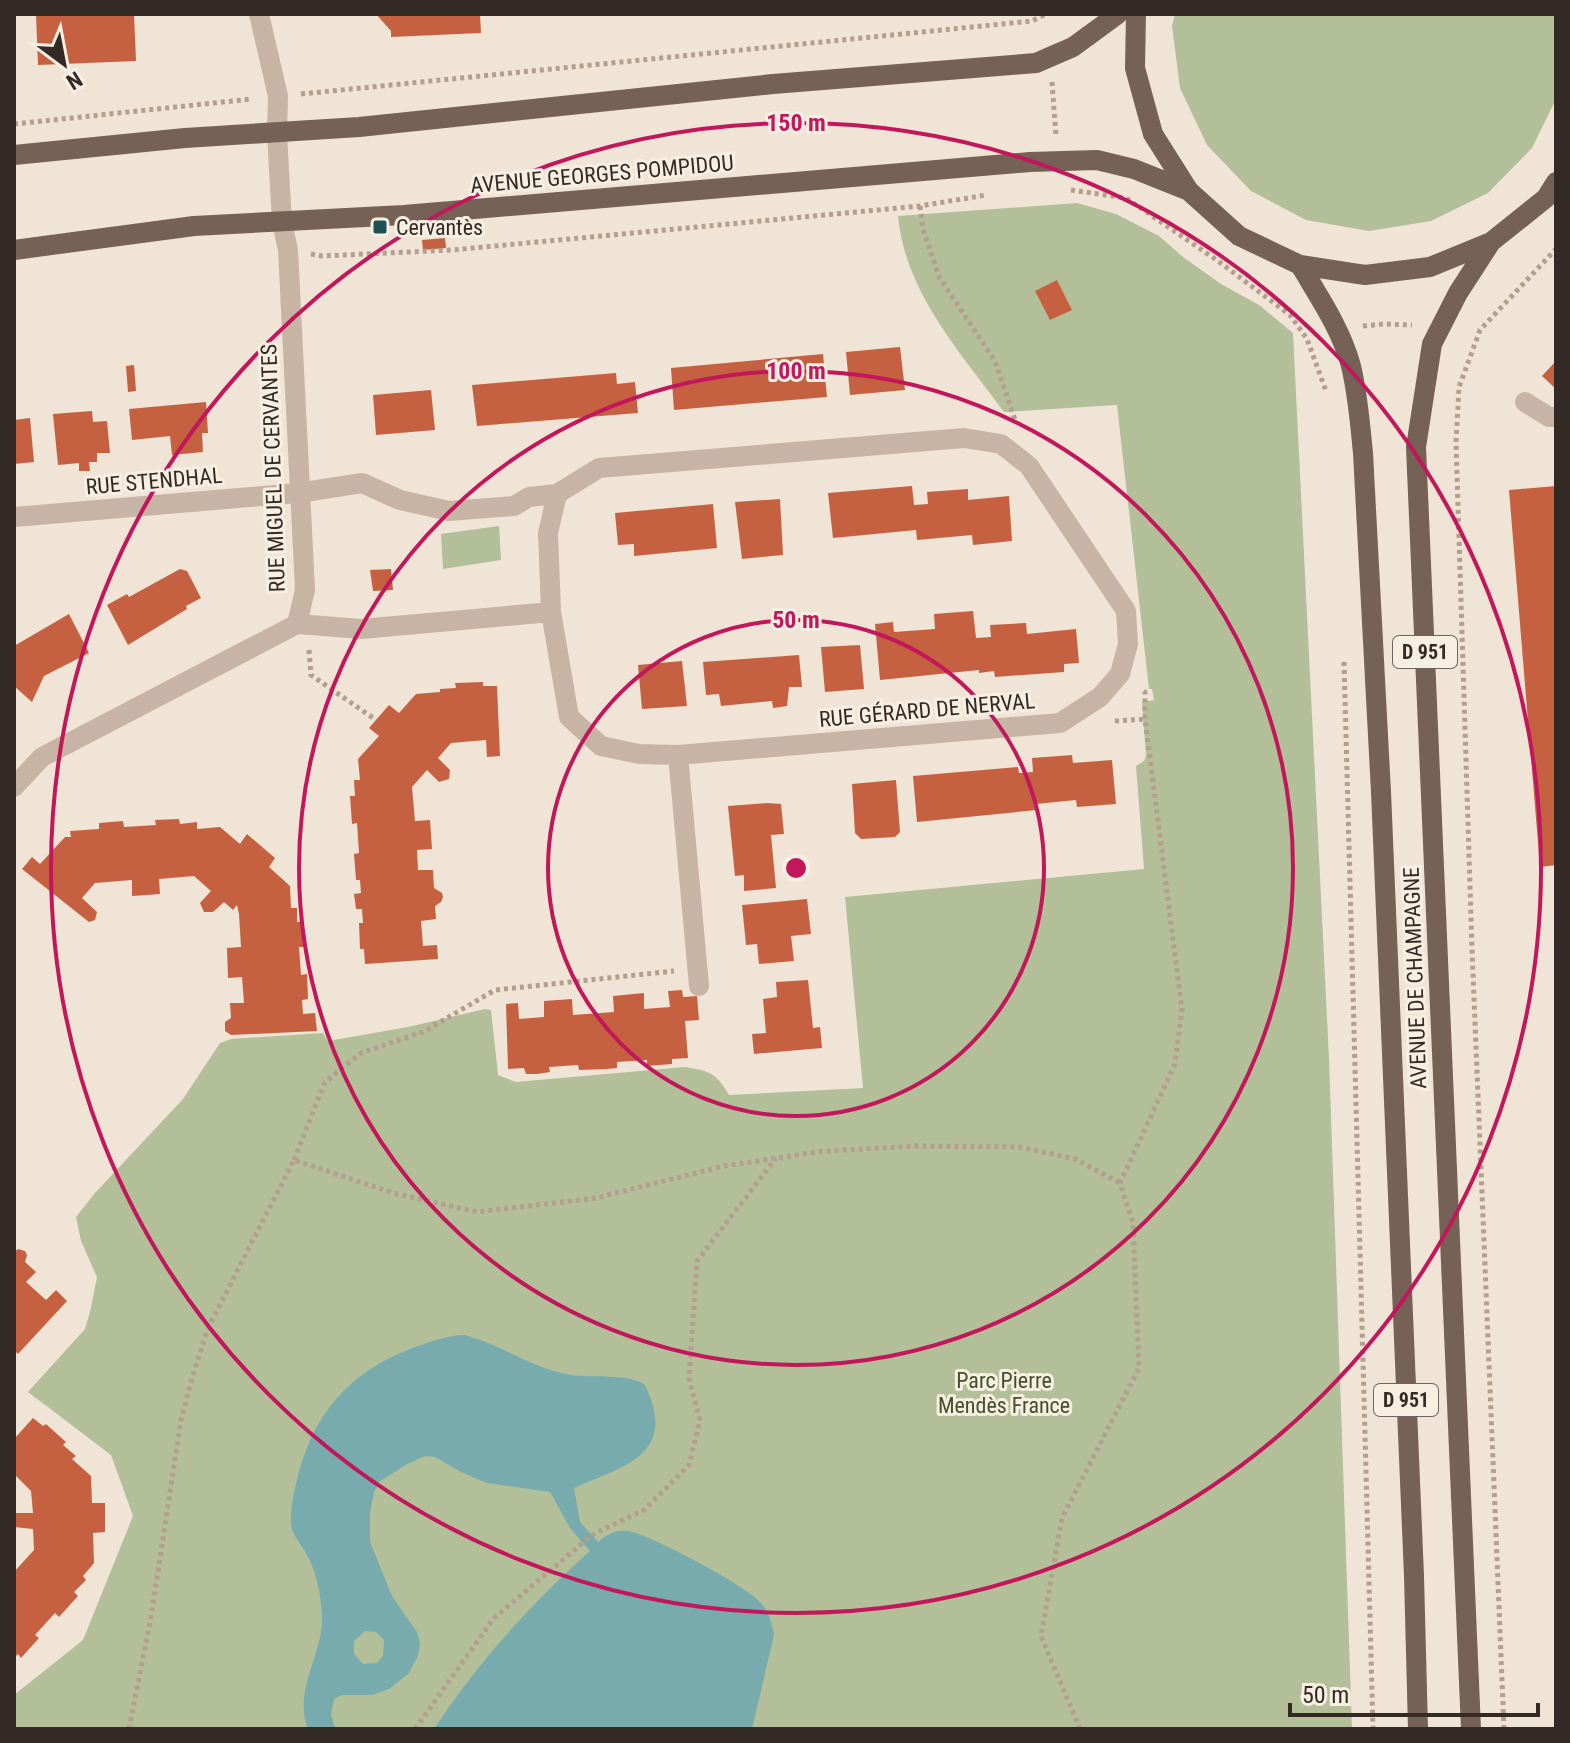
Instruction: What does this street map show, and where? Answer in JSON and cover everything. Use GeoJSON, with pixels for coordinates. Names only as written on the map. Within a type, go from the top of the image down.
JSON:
{"type":"FeatureCollection","features":[{"type":"Feature","properties":{"kind":"main road"},"geometry":{"type":"LineString","coordinates":[[14,155],[185,138],[277,134],[773,84],[1036,63],[1073,47],[1118,14]]}},
{"type":"Feature","properties":{"kind":"main road"},"geometry":{"type":"LineString","coordinates":[[1136,14],[1135,68],[1153,134],[1189,191],[1239,236],[1300,265],[1365,275],[1430,267],[1491,242],[1546,198],[1556,182]]}},
{"type":"Feature","properties":{"kind":"main road","name":"AVENUE GEORGES POMPIDOU"},"geometry":{"type":"LineString","coordinates":[[14,250],[194,226],[404,215],[1097,160],[1134,169],[1189,191]]}},
{"type":"Feature","properties":{"kind":"main road","name":"AVENUE DE CHAMPAGNE"},"geometry":{"type":"LineString","coordinates":[[1471,1729],[1416,447],[1432,344],[1458,293],[1491,242]]}},
{"type":"Feature","properties":{"kind":"main road","name":"AVENUE DE CHAMPAGNE"},"geometry":{"type":"LineString","coordinates":[[1300,265],[1337,329],[1350,364],[1358,401],[1363,453],[1381,792],[1414,1560],[1418,1729]]}},
{"type":"Feature","properties":{"kind":"street","name":"RUE MIGUEL DE CERVANTES"},"geometry":{"type":"LineString","coordinates":[[14,787],[42,757],[302,624],[305,590],[288,250],[282,222],[277,134],[278,96],[259,14]]}},
{"type":"Feature","properties":{"kind":"street"},"geometry":{"type":"LineString","coordinates":[[1525,402],[1549,417],[1556,417]]}},
{"type":"Feature","properties":{"kind":"street"},"geometry":{"type":"LineString","coordinates":[[557,494],[599,468],[964,438],[1001,444],[1029,466],[1126,611],[1128,644],[1120,674]]}},
{"type":"Feature","properties":{"kind":"street","name":"RUE STENDHAL"},"geometry":{"type":"LineString","coordinates":[[14,517],[298,493],[362,483],[400,500],[449,511],[514,506],[529,497],[557,494]]}},
{"type":"Feature","properties":{"kind":"street","name":"RUE GÉRARD DE NERVAL"},"geometry":{"type":"LineString","coordinates":[[557,494],[548,533],[551,612],[569,717],[601,746],[639,754],[678,755],[1060,723],[1100,697],[1120,674]]}},
{"type":"Feature","properties":{"kind":"street"},"geometry":{"type":"LineString","coordinates":[[302,624],[361,629],[551,612]]}},
{"type":"Feature","properties":{"kind":"street"},"geometry":{"type":"LineString","coordinates":[[678,755],[697,978]]}},
{"type":"Feature","properties":{"kind":"path"},"geometry":{"type":"LineString","coordinates":[[14,124],[1032,21],[1046,14],[1060,188],[1126,198],[1290,315],[1307,339],[1328,395]]}},
{"type":"Feature","properties":{"kind":"path"},"geometry":{"type":"LineString","coordinates":[[288,250],[322,256],[452,250],[920,206],[998,194]]}},
{"type":"Feature","properties":{"kind":"path"},"geometry":{"type":"LineString","coordinates":[[920,206],[923,229],[939,277],[995,361],[1029,466]]}},
{"type":"Feature","properties":{"kind":"path"},"geometry":{"type":"LineString","coordinates":[[1504,1729],[1472,949],[1456,443],[1459,387],[1480,330],[1556,249]]}},
{"type":"Feature","properties":{"kind":"path"},"geometry":{"type":"LineString","coordinates":[[1337,329],[1384,324],[1480,330]]}},
{"type":"Feature","properties":{"kind":"path"},"geometry":{"type":"LineString","coordinates":[[302,624],[311,675],[376,720]]}},
{"type":"Feature","properties":{"kind":"path"},"geometry":{"type":"LineString","coordinates":[[1344,655],[1373,1729]]}},
{"type":"Feature","properties":{"kind":"path"},"geometry":{"type":"LineString","coordinates":[[1080,1729],[1041,1636],[1062,1518],[1139,1368],[1133,1223],[1120,1183],[1175,1064],[1182,1010],[1145,719],[1145,692],[1120,674]]}},
{"type":"Feature","properties":{"kind":"path"},"geometry":{"type":"LineString","coordinates":[[129,1729],[151,1617],[181,1420],[193,1375],[208,1328],[294,1160],[325,1082],[361,1053],[423,1032],[495,990],[697,978]]}},
{"type":"Feature","properties":{"kind":"path"},"geometry":{"type":"LineString","coordinates":[[294,1160],[393,1193],[477,1212],[596,1198],[724,1166],[816,1152],[913,1146],[1019,1147],[1075,1159],[1120,1183]]}},
{"type":"Feature","properties":{"kind":"path"},"geometry":{"type":"LineString","coordinates":[[415,1729],[494,1618],[592,1535],[644,1510],[689,1465],[700,1420],[689,1379],[697,1261],[777,1158]]}},
{"type":"Feature","properties":{"kind":"green space"},"geometry":{"type":"Polygon","coordinates":[[[1175,14],[1556,14],[1556,99],[1532,148],[1488,193],[1431,221],[1369,231],[1306,220],[1251,191],[1207,145],[1180,88],[1172,26],[1175,14]]]}},
{"type":"Feature","properties":{"kind":"green space","name":"Parc Pierre Mendès France"},"geometry":{"type":"Polygon","coordinates":[[[1077,203],[1116,214],[1159,236],[1183,257],[1221,284],[1259,305],[1293,333],[1329,1058],[1352,1729],[14,1729],[14,1695],[83,1640],[133,1516],[111,1455],[28,1392],[85,1329],[90,1312],[97,1277],[81,1241],[76,1217],[183,1099],[220,1043],[231,1039],[323,1033],[328,1041],[485,1009],[491,1010],[498,1075],[516,1082],[685,1067],[712,1074],[729,1095],[863,1088],[845,897],[1144,869],[1136,766],[1146,756],[1142,702],[1154,700],[1152,689],[1149,689],[1117,405],[1004,412],[953,344],[923,296],[911,270],[898,216],[1077,203]]]}},
{"type":"Feature","properties":{"kind":"green space"},"geometry":{"type":"Polygon","coordinates":[[[499,526],[501,560],[443,569],[441,534],[499,526]]]}},
{"type":"Feature","properties":{"kind":"water"},"geometry":{"type":"Polygon","coordinates":[[[465,1335],[557,1372],[621,1377],[645,1385],[654,1409],[655,1427],[651,1442],[628,1464],[574,1488],[580,1522],[598,1542],[611,1534],[627,1531],[674,1550],[750,1593],[762,1605],[769,1616],[774,1635],[752,1729],[434,1729],[506,1635],[590,1551],[570,1528],[550,1492],[487,1483],[435,1457],[425,1456],[379,1482],[370,1512],[370,1542],[392,1596],[417,1632],[420,1643],[418,1656],[408,1674],[389,1689],[372,1695],[342,1695],[334,1699],[331,1714],[335,1729],[308,1729],[304,1700],[322,1617],[316,1576],[294,1535],[291,1515],[296,1484],[312,1436],[338,1397],[372,1368],[418,1346],[465,1335]],[[365,1631],[354,1641],[354,1654],[363,1664],[377,1663],[383,1656],[384,1640],[376,1632],[365,1631]]]}},
{"type":"Feature","properties":{"kind":"building"},"geometry":{"type":"Polygon","coordinates":[[[36,14],[134,14],[136,61],[38,65],[36,14]]]}},
{"type":"Feature","properties":{"kind":"building"},"geometry":{"type":"Polygon","coordinates":[[[376,14],[480,14],[481,33],[391,37],[391,31],[376,14]]]}},
{"type":"Feature","properties":{"kind":"building"},"geometry":{"type":"Polygon","coordinates":[[[445,238],[446,248],[423,250],[422,240],[445,238]]]}},
{"type":"Feature","properties":{"kind":"building"},"geometry":{"type":"Polygon","coordinates":[[[1057,280],[1072,310],[1050,320],[1035,291],[1057,280]]]}},
{"type":"Feature","properties":{"kind":"building"},"geometry":{"type":"Polygon","coordinates":[[[900,347],[905,390],[850,395],[846,352],[900,347]]]}},
{"type":"Feature","properties":{"kind":"building"},"geometry":{"type":"Polygon","coordinates":[[[823,354],[827,397],[674,410],[671,368],[823,354]]]}},
{"type":"Feature","properties":{"kind":"building"},"geometry":{"type":"Polygon","coordinates":[[[1556,361],[1556,389],[1542,376],[1556,361]]]}},
{"type":"Feature","properties":{"kind":"building"},"geometry":{"type":"Polygon","coordinates":[[[134,365],[136,391],[128,392],[126,366],[134,365]]]}},
{"type":"Feature","properties":{"kind":"building"},"geometry":{"type":"Polygon","coordinates":[[[616,373],[617,384],[635,382],[638,413],[477,426],[472,385],[616,373]]]}},
{"type":"Feature","properties":{"kind":"building"},"geometry":{"type":"Polygon","coordinates":[[[431,390],[435,430],[376,435],[373,395],[431,390]]]}},
{"type":"Feature","properties":{"kind":"building"},"geometry":{"type":"Polygon","coordinates":[[[206,402],[208,433],[202,433],[203,452],[172,455],[170,436],[132,440],[129,409],[206,402]]]}},
{"type":"Feature","properties":{"kind":"building"},"geometry":{"type":"Polygon","coordinates":[[[92,411],[93,422],[107,421],[110,453],[97,453],[97,462],[89,462],[90,471],[79,471],[79,463],[58,465],[53,414],[92,411]]]}},
{"type":"Feature","properties":{"kind":"building"},"geometry":{"type":"Polygon","coordinates":[[[30,418],[34,462],[14,464],[14,420],[30,418]]]}},
{"type":"Feature","properties":{"kind":"building"},"geometry":{"type":"Polygon","coordinates":[[[912,486],[914,505],[928,504],[927,492],[968,489],[968,500],[1009,496],[1012,541],[973,545],[972,535],[917,540],[916,530],[833,538],[828,493],[912,486]]]}},
{"type":"Feature","properties":{"kind":"building"},"geometry":{"type":"Polygon","coordinates":[[[1556,486],[1556,865],[1540,867],[1509,490],[1556,486]]]}},
{"type":"Feature","properties":{"kind":"building"},"geometry":{"type":"Polygon","coordinates":[[[780,499],[783,555],[742,559],[735,502],[780,499]]]}},
{"type":"Feature","properties":{"kind":"building"},"geometry":{"type":"Polygon","coordinates":[[[713,504],[717,548],[634,556],[634,544],[618,545],[615,513],[713,504]]]}},
{"type":"Feature","properties":{"kind":"building"},"geometry":{"type":"Polygon","coordinates":[[[180,569],[187,571],[201,598],[128,645],[107,605],[127,594],[129,597],[180,569]]]}},
{"type":"Feature","properties":{"kind":"building"},"geometry":{"type":"Polygon","coordinates":[[[391,569],[393,590],[373,591],[370,570],[391,569]]]}},
{"type":"Feature","properties":{"kind":"building"},"geometry":{"type":"Polygon","coordinates":[[[973,611],[976,638],[991,637],[990,625],[1026,623],[1027,634],[1076,629],[1079,663],[1064,664],[1064,672],[995,677],[994,671],[979,673],[979,670],[880,680],[875,624],[893,622],[894,632],[935,629],[934,614],[973,611]]]}},
{"type":"Feature","properties":{"kind":"building"},"geometry":{"type":"Polygon","coordinates":[[[69,614],[89,653],[44,676],[32,702],[14,686],[14,646],[69,614]]]}},
{"type":"Feature","properties":{"kind":"building"},"geometry":{"type":"Polygon","coordinates":[[[860,645],[864,689],[825,692],[821,647],[860,645]]]}},
{"type":"Feature","properties":{"kind":"building"},"geometry":{"type":"Polygon","coordinates":[[[799,655],[802,687],[789,687],[787,706],[773,708],[772,701],[721,706],[719,694],[706,695],[703,662],[799,655]]]}},
{"type":"Feature","properties":{"kind":"building"},"geometry":{"type":"Polygon","coordinates":[[[682,661],[687,706],[642,709],[638,665],[682,661]]]}},
{"type":"Feature","properties":{"kind":"building"},"geometry":{"type":"Polygon","coordinates":[[[483,682],[483,686],[497,686],[500,756],[487,757],[486,740],[451,743],[438,758],[450,770],[449,779],[439,782],[427,770],[412,787],[415,821],[430,820],[432,849],[417,850],[418,870],[433,870],[434,888],[443,897],[435,906],[436,919],[421,921],[423,946],[437,945],[438,959],[365,964],[364,949],[360,949],[362,909],[356,909],[354,894],[361,893],[360,880],[356,880],[354,854],[359,853],[357,823],[352,824],[350,796],[355,796],[354,780],[360,780],[358,759],[379,736],[369,728],[389,705],[399,713],[416,694],[456,688],[455,683],[483,682]]]}},
{"type":"Feature","properties":{"kind":"building"},"geometry":{"type":"Polygon","coordinates":[[[1072,755],[1073,763],[1112,760],[1116,804],[1077,807],[1076,800],[1036,804],[1037,810],[917,822],[913,776],[1018,767],[1019,773],[1033,772],[1032,758],[1072,755]]]}},
{"type":"Feature","properties":{"kind":"building"},"geometry":{"type":"Polygon","coordinates":[[[896,780],[900,832],[895,837],[861,839],[855,833],[852,784],[896,780]]]}},
{"type":"Feature","properties":{"kind":"building"},"geometry":{"type":"Polygon","coordinates":[[[781,804],[784,834],[771,835],[776,888],[744,891],[744,875],[735,876],[728,806],[781,804]]]}},
{"type":"Feature","properties":{"kind":"building"},"geometry":{"type":"Polygon","coordinates":[[[179,819],[180,824],[197,822],[197,829],[220,827],[240,844],[247,834],[275,858],[269,867],[290,886],[291,908],[297,908],[297,922],[303,921],[305,947],[299,947],[301,975],[307,974],[308,999],[302,1000],[303,1014],[315,1013],[317,1031],[231,1035],[225,1031],[225,1022],[231,1018],[230,1003],[244,1003],[242,977],[228,978],[227,948],[241,947],[239,914],[237,905],[233,910],[224,902],[213,912],[204,912],[200,903],[211,891],[194,876],[159,879],[160,894],[132,896],[132,880],[95,883],[82,898],[97,912],[95,920],[89,922],[22,869],[32,857],[40,864],[65,837],[71,837],[70,831],[99,829],[99,823],[123,821],[124,827],[156,825],[155,820],[179,819]]]}},
{"type":"Feature","properties":{"kind":"building"},"geometry":{"type":"Polygon","coordinates":[[[807,899],[811,934],[791,936],[794,961],[759,964],[757,944],[746,945],[742,905],[807,899]]]}},
{"type":"Feature","properties":{"kind":"building"},"geometry":{"type":"Polygon","coordinates":[[[808,980],[813,1028],[820,1027],[822,1048],[754,1054],[752,1034],[766,1033],[763,999],[777,997],[776,982],[808,980]]]}},
{"type":"Feature","properties":{"kind":"building"},"geometry":{"type":"Polygon","coordinates":[[[682,990],[683,997],[697,996],[699,1020],[685,1021],[688,1058],[672,1059],[672,1064],[647,1066],[647,1060],[617,1062],[617,1068],[606,1069],[579,1070],[578,1065],[549,1067],[550,1072],[537,1074],[526,1074],[524,1068],[508,1069],[506,1004],[518,1003],[519,1019],[544,1017],[544,1001],[572,999],[573,1015],[614,1012],[613,996],[644,993],[644,1009],[670,1007],[668,991],[682,990]]]}},
{"type":"Feature","properties":{"kind":"building"},"geometry":{"type":"Polygon","coordinates":[[[18,1249],[25,1251],[25,1262],[36,1272],[26,1282],[46,1300],[56,1290],[67,1301],[18,1354],[14,1350],[14,1252],[18,1249]]]}},
{"type":"Feature","properties":{"kind":"building"},"geometry":{"type":"Polygon","coordinates":[[[33,1418],[43,1426],[46,1424],[66,1442],[63,1445],[76,1456],[72,1459],[91,1476],[92,1503],[105,1503],[105,1532],[93,1533],[94,1563],[83,1576],[86,1580],[74,1592],[78,1596],[59,1617],[55,1613],[35,1635],[39,1638],[21,1658],[18,1654],[14,1658],[14,1572],[34,1550],[33,1529],[14,1527],[16,1513],[33,1513],[31,1491],[14,1474],[14,1439],[33,1418]]]}},
{"type":"Feature","properties":{"kind":"place","name":"Cervantès"},"geometry":{"type":"Point","coordinates":[380,227]}}]}
